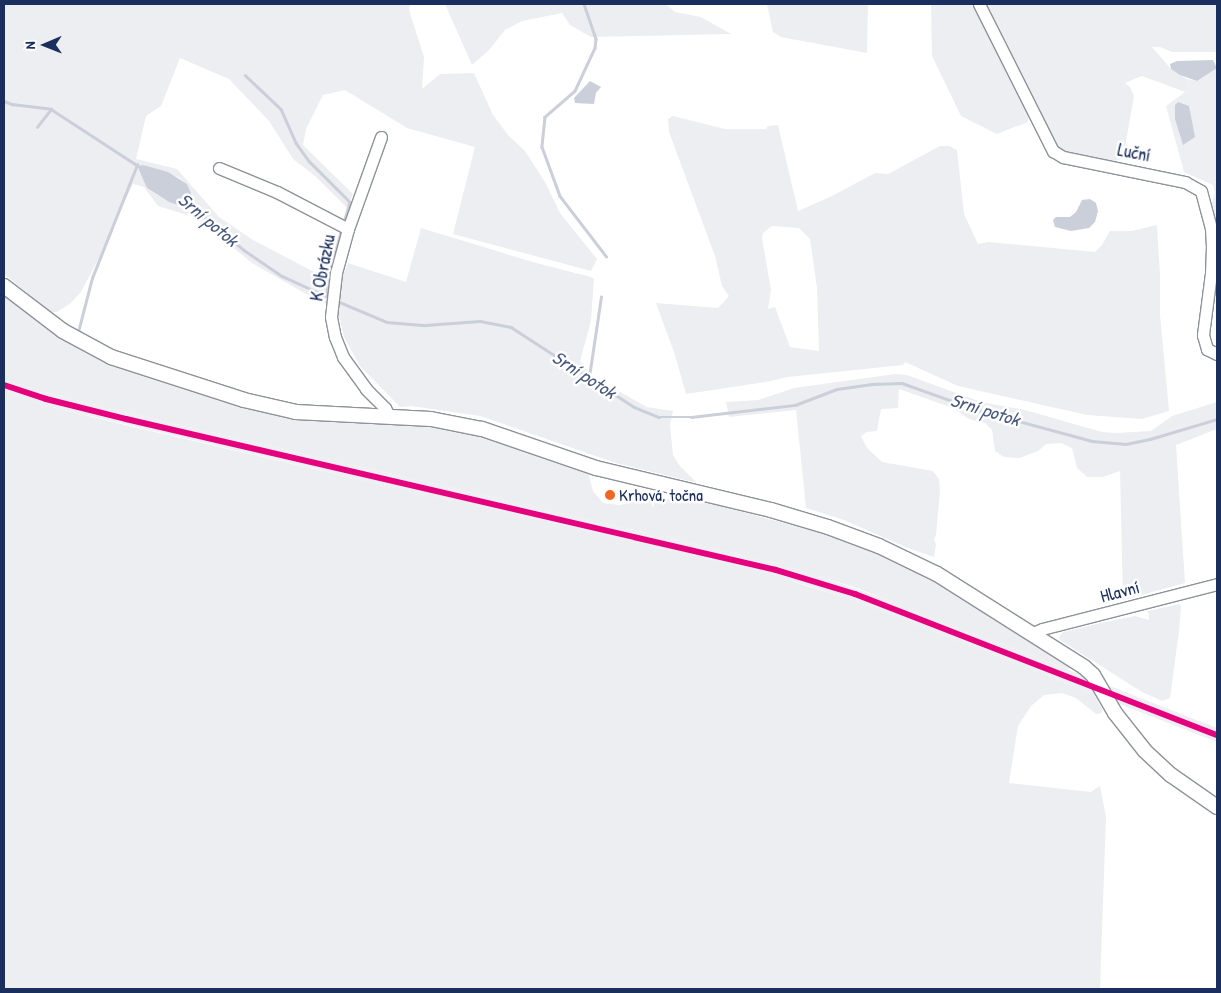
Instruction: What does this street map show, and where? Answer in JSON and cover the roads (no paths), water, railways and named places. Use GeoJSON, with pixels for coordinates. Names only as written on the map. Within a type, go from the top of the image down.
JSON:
{"type":"FeatureCollection","features":[{"type":"Feature","properties":{"kind":"main road"},"geometry":{"type":"LineString","coordinates":[[4,286],[63,331],[111,357],[244,400],[296,412],[431,419],[482,429],[596,468],[771,510],[828,527],[879,546],[927,568],[1089,671],[1115,713],[1145,751],[1171,775],[1217,807]]}},
{"type":"Feature","properties":{"kind":"street","name":"Luční"},"geometry":{"type":"LineString","coordinates":[[979,4],[1053,151],[1063,157],[1185,182],[1201,191],[1210,228],[1212,246],[1211,273],[1203,335],[1207,349],[1217,354]]}},
{"type":"Feature","properties":{"kind":"street","name":"K Obrázku"},"geometry":{"type":"LineString","coordinates":[[381,137],[348,229],[333,299],[332,316],[335,337],[343,357],[366,389],[385,408],[389,416]]}},
{"type":"Feature","properties":{"kind":"street","name":"K Obrázku"},"geometry":{"type":"LineString","coordinates":[[219,168],[277,192],[348,229]]}},
{"type":"Feature","properties":{"kind":"street","name":"Hlavní"},"geometry":{"type":"LineString","coordinates":[[1033,634],[1039,630],[1217,584]]}},
{"type":"Feature","properties":{"kind":"waterway"},"geometry":{"type":"LineString","coordinates":[[584,4],[596,39],[595,48],[575,91],[545,117],[542,147],[560,196],[606,256]]}},
{"type":"Feature","properties":{"kind":"waterway"},"geometry":{"type":"LineString","coordinates":[[245,75],[281,109],[296,143],[309,161],[350,202],[344,223]]}},
{"type":"Feature","properties":{"kind":"waterway","name":"Srní potok"},"geometry":{"type":"LineString","coordinates":[[4,101],[12,104],[51,109],[141,168]]}},
{"type":"Feature","properties":{"kind":"waterway"},"geometry":{"type":"LineString","coordinates":[[37,127],[51,109]]}},
{"type":"Feature","properties":{"kind":"waterway"},"geometry":{"type":"LineString","coordinates":[[78,332],[92,278],[137,165]]}},
{"type":"Feature","properties":{"kind":"waterway","name":"Srní potok"},"geometry":{"type":"LineString","coordinates":[[190,204],[244,250],[282,276],[330,298]]}},
{"type":"Feature","properties":{"kind":"waterway"},"geometry":{"type":"LineString","coordinates":[[326,296],[329,273],[341,231]]}},
{"type":"Feature","properties":{"kind":"waterway"},"geometry":{"type":"LineString","coordinates":[[589,377],[601,297]]}},
{"type":"Feature","properties":{"kind":"waterway","name":"Srní potok"},"geometry":{"type":"LineString","coordinates":[[337,301],[387,322],[425,325],[480,321],[511,327],[634,407],[659,417],[691,417],[795,405],[837,389],[872,384],[902,383],[978,410],[1092,441],[1126,444],[1150,439],[1217,419]]}},
{"type":"Feature","properties":{"kind":"place","name":"Krhová, točna"},"geometry":{"type":"Point","coordinates":[610,495]}}]}
